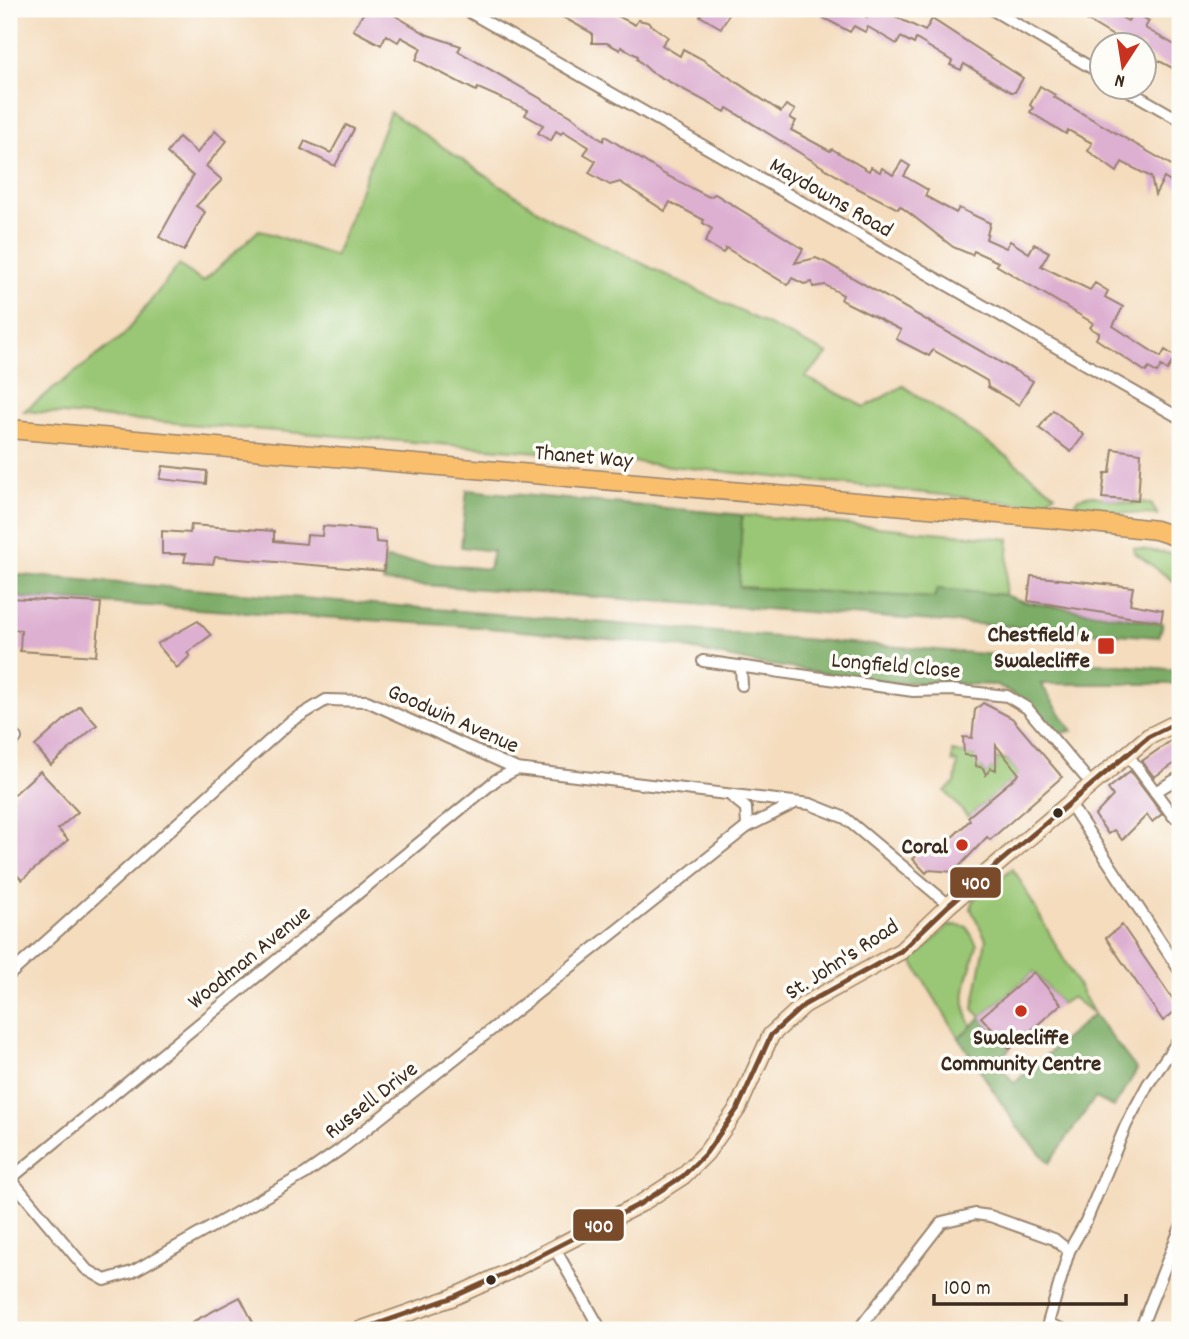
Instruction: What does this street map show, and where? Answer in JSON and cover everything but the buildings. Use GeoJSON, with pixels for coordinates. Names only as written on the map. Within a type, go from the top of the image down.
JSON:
{"type":"FeatureCollection","features":[{"type":"Feature","properties":{"kind":"main road","name":"Thanet Way"},"geometry":{"type":"LineString","coordinates":[[9,429],[1156,530],[1180,538]]}},
{"type":"Feature","properties":{"kind":"main road","name":"Thanet Way"},"geometry":{"type":"LineString","coordinates":[[1156,530],[1180,526]]}},
{"type":"Feature","properties":{"kind":"main road","name":"St. John's Road"},"geometry":{"type":"LineString","coordinates":[[367,1329],[451,1298],[555,1249],[640,1204],[683,1176],[706,1153],[738,1108],[771,1035],[804,1005],[901,951],[949,905],[1148,737],[1180,721]]}},
{"type":"Feature","properties":{"kind":"street","name":"Maydowns Road"},"geometry":{"type":"LineString","coordinates":[[464,9],[1180,418]]}},
{"type":"Feature","properties":{"kind":"street"},"geometry":{"type":"LineString","coordinates":[[991,9],[1088,66]]}},
{"type":"Feature","properties":{"kind":"street"},"geometry":{"type":"LineString","coordinates":[[1148,102],[1180,120]]}},
{"type":"Feature","properties":{"kind":"street","name":"Longfield Close"},"geometry":{"type":"LineString","coordinates":[[703,661],[913,691],[951,690],[1007,696],[1027,708],[1093,786]]}},
{"type":"Feature","properties":{"kind":"street"},"geometry":{"type":"LineString","coordinates":[[741,668],[742,685]]}},
{"type":"Feature","properties":{"kind":"street","name":"Goodwin Avenue"},"geometry":{"type":"LineString","coordinates":[[9,975],[290,722],[327,700],[367,701],[517,769],[810,804],[845,818],[949,905]]}},
{"type":"Feature","properties":{"kind":"street"},"geometry":{"type":"LineString","coordinates":[[1128,755],[1173,816]]}},
{"type":"Feature","properties":{"kind":"street","name":"Woodman Avenue"},"geometry":{"type":"LineString","coordinates":[[9,1178],[485,789],[517,769]]}},
{"type":"Feature","properties":{"kind":"street"},"geometry":{"type":"LineString","coordinates":[[1155,792],[1180,777]]}},
{"type":"Feature","properties":{"kind":"street"},"geometry":{"type":"LineString","coordinates":[[730,796],[746,808],[747,827]]}},
{"type":"Feature","properties":{"kind":"street","name":"Russell Drive"},"geometry":{"type":"LineString","coordinates":[[9,1178],[86,1269],[105,1280],[132,1272],[305,1174],[341,1149],[747,827],[793,804]]}},
{"type":"Feature","properties":{"kind":"street"},"geometry":{"type":"LineString","coordinates":[[1070,804],[1180,971]]}},
{"type":"Feature","properties":{"kind":"street"},"geometry":{"type":"LineString","coordinates":[[1063,1330],[1048,1327],[1069,1251],[1086,1221],[1126,1125],[1148,1084],[1180,1038]]}},
{"type":"Feature","properties":{"kind":"street"},"geometry":{"type":"LineString","coordinates":[[858,1330],[942,1222],[975,1214],[990,1216],[1054,1239],[1069,1251]]}},
{"type":"Feature","properties":{"kind":"street"},"geometry":{"type":"LineString","coordinates":[[1140,1330],[1180,1229]]}},
{"type":"Feature","properties":{"kind":"street"},"geometry":{"type":"LineString","coordinates":[[555,1249],[601,1330]]}},
{"type":"Feature","properties":{"kind":"green space"},"geometry":{"type":"Polygon","coordinates":[[[390,112],[553,220],[828,354],[805,377],[865,407],[903,386],[997,449],[1055,494],[1037,505],[539,452],[24,411],[123,336],[179,265],[203,282],[259,230],[335,256],[390,112]]]}},
{"type":"Feature","properties":{"kind":"green space"},"geometry":{"type":"Polygon","coordinates":[[[467,490],[742,515],[739,587],[934,598],[937,589],[1005,595],[1025,602],[1163,623],[1159,637],[383,582],[385,559],[489,569],[493,551],[461,547],[467,490]]]}},
{"type":"Feature","properties":{"kind":"green space"},"geometry":{"type":"Polygon","coordinates":[[[1090,495],[1133,504],[1134,501],[1151,504],[1158,515],[1080,510],[1073,506],[1078,498],[1090,495]]]}},
{"type":"Feature","properties":{"kind":"green space"},"geometry":{"type":"Polygon","coordinates":[[[742,515],[1009,539],[1005,595],[938,589],[934,598],[738,587],[742,515]]]}},
{"type":"Feature","properties":{"kind":"green space"},"geometry":{"type":"Polygon","coordinates":[[[1134,548],[1180,555],[1180,586],[1134,552],[1134,548]]]}},
{"type":"Feature","properties":{"kind":"green space"},"geometry":{"type":"Polygon","coordinates":[[[9,574],[1180,670],[1180,684],[1041,684],[1072,731],[1056,734],[1023,699],[997,685],[889,682],[755,663],[671,645],[477,627],[9,597],[9,574]]]}},
{"type":"Feature","properties":{"kind":"green space"},"geometry":{"type":"Polygon","coordinates":[[[952,751],[975,756],[986,774],[991,768],[996,769],[996,758],[1008,760],[1020,774],[968,817],[945,791],[955,783],[958,763],[952,761],[952,751]]]}},
{"type":"Feature","properties":{"kind":"green space"},"geometry":{"type":"Polygon","coordinates":[[[1012,869],[1094,1014],[1072,997],[1061,1004],[1034,972],[981,1017],[973,1009],[986,939],[971,909],[974,899],[1012,869]]]}},
{"type":"Feature","properties":{"kind":"green space"},"geometry":{"type":"Polygon","coordinates":[[[948,926],[967,927],[977,945],[965,996],[967,1016],[972,1026],[959,1038],[912,961],[948,926]]]}},
{"type":"Feature","properties":{"kind":"green space"},"geometry":{"type":"Polygon","coordinates":[[[1094,1014],[1137,1070],[1114,1107],[1095,1098],[1049,1163],[1017,1127],[959,1038],[981,1017],[1010,1049],[996,1061],[1014,1083],[1094,1014]]]}},
{"type":"Feature","properties":{"kind":"transit line","name":"400"},"geometry":{"type":"LineString","coordinates":[[360,1330],[451,1298],[506,1273],[640,1204],[683,1176],[706,1153],[738,1108],[771,1035],[804,1005],[901,951],[949,905],[1148,737],[1180,721]]}},
{"type":"Feature","properties":{"kind":"place","name":"Chestfield & Swalecliffe"},"geometry":{"type":"Point","coordinates":[1106,646]}},
{"type":"Feature","properties":{"kind":"place","name":"Coral"},"geometry":{"type":"Point","coordinates":[962,845]}},
{"type":"Feature","properties":{"kind":"place","name":"Swalecliffe Community Centre"},"geometry":{"type":"Point","coordinates":[1021,1011]}}]}
